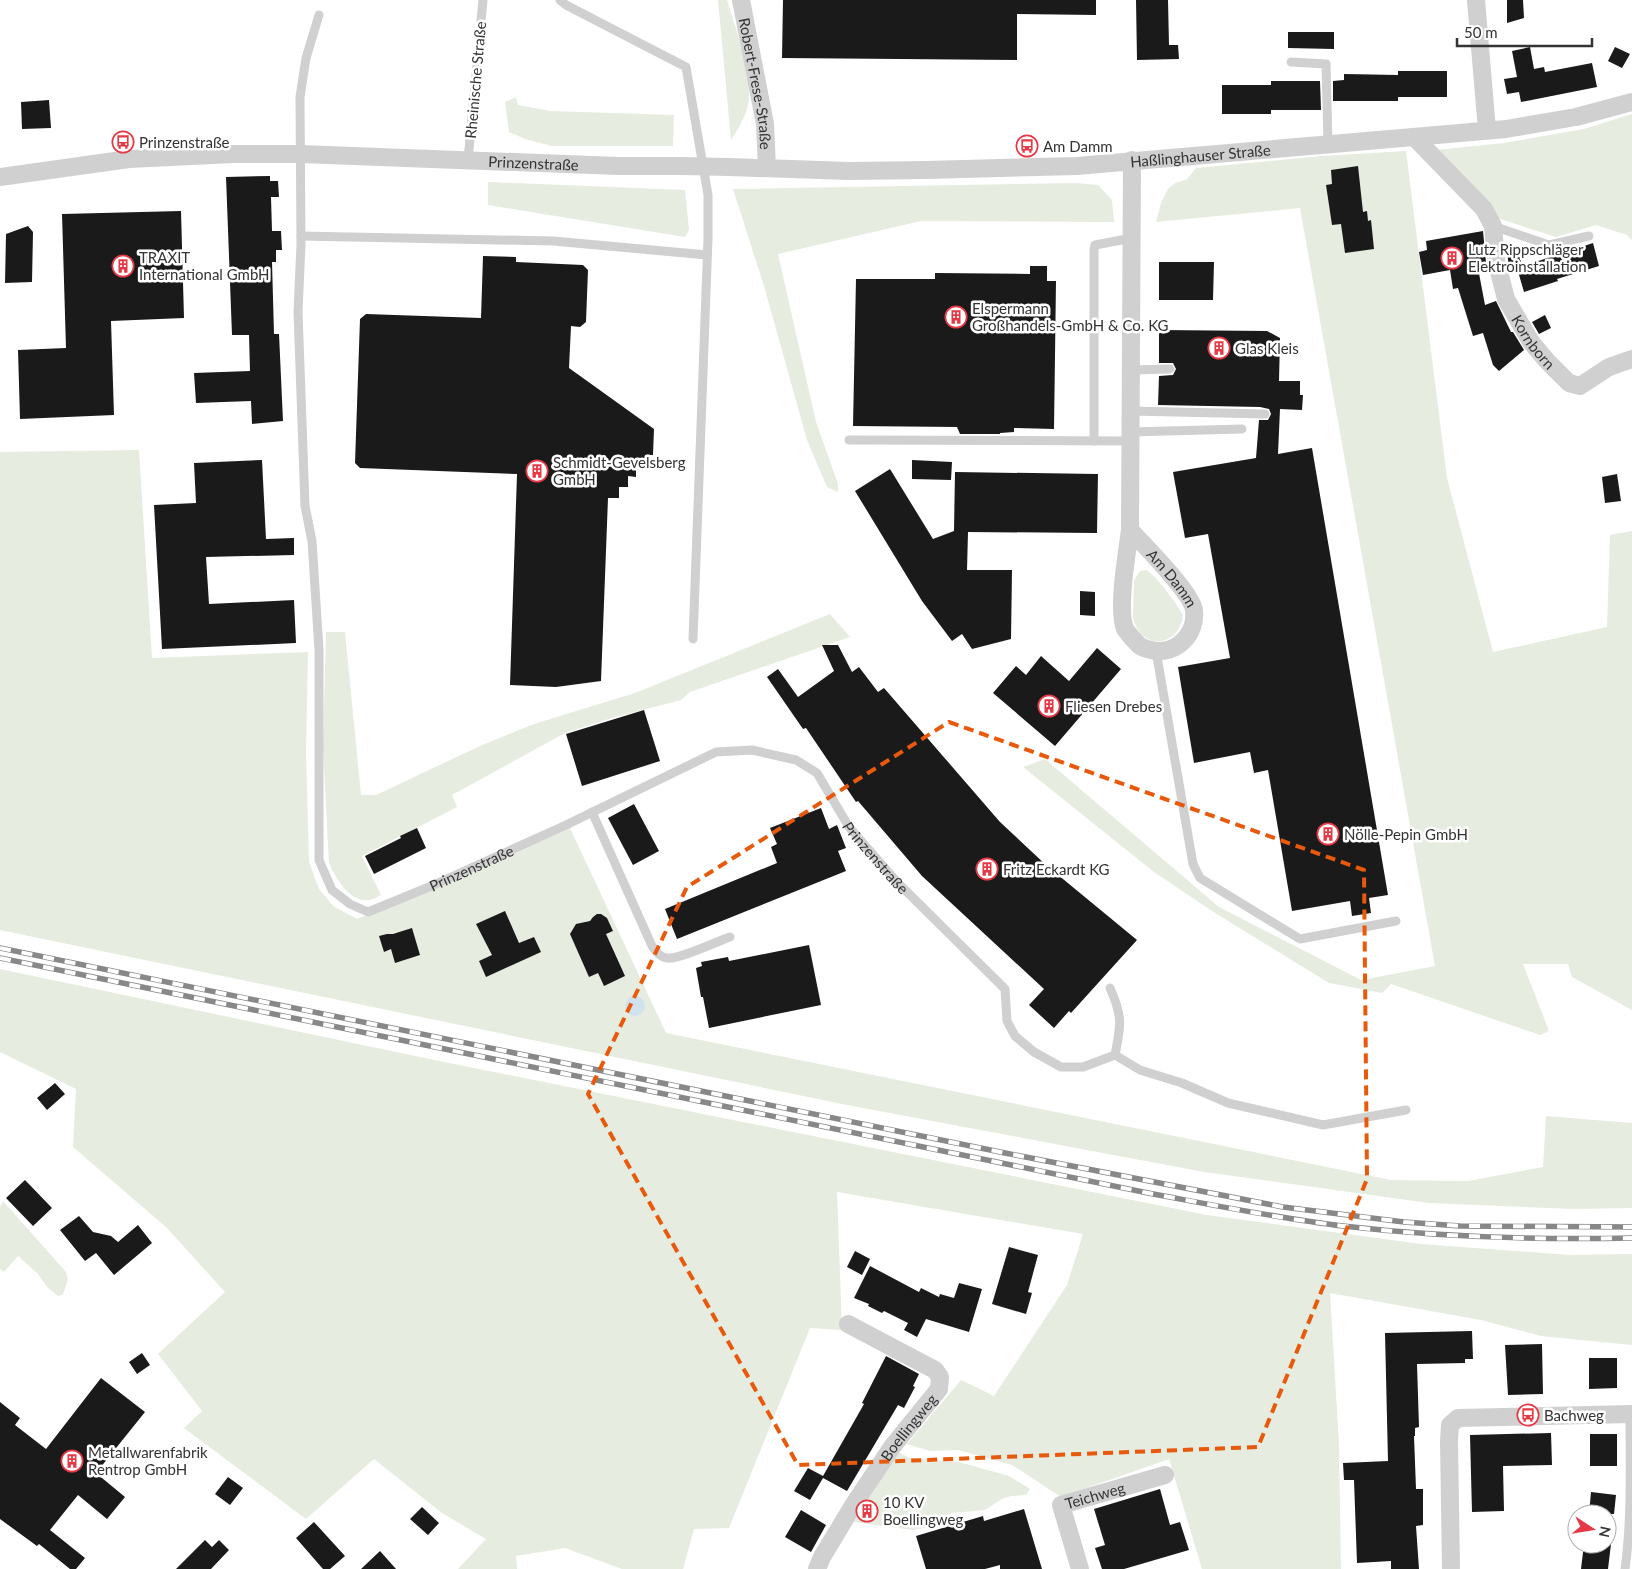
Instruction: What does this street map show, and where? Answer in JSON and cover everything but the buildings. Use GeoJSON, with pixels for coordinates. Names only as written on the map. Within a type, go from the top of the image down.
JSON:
{"type":"FeatureCollection","features":[{"type":"Feature","properties":{"kind":"street","name":"Robert-Frese-Straße"},"geometry":{"type":"LineString","coordinates":[[741,0],[766,124],[767,168]]}},
{"type":"Feature","properties":{"kind":"street"},"geometry":{"type":"LineString","coordinates":[[1476,0],[1487,130]]}},
{"type":"Feature","properties":{"kind":"street","name":"Haßlinghauser Straße"},"geometry":{"type":"LineString","coordinates":[[767,168],[926,170],[1077,166],[1506,129],[1576,117],[1632,102]]}},
{"type":"Feature","properties":{"kind":"street","name":"Kornborn"},"geometry":{"type":"LineString","coordinates":[[1414,137],[1484,209],[1494,226],[1496,260],[1506,299],[1532,342],[1547,361],[1569,383],[1580,386],[1609,367],[1632,359]]}},
{"type":"Feature","properties":{"kind":"street","name":"Prinzenstraße"},"geometry":{"type":"LineString","coordinates":[[0,177],[129,159],[208,154],[300,154],[601,166],[767,168]]}},
{"type":"Feature","properties":{"kind":"street","name":"Am Damm"},"geometry":{"type":"LineString","coordinates":[[1130,530],[1177,583],[1190,600],[1194,610],[1191,630],[1186,639],[1173,649],[1156,651],[1141,647],[1126,630],[1122,616],[1123,579],[1130,530],[1132,160]]}},
{"type":"Feature","properties":{"kind":"street","name":"Boellingweg"},"geometry":{"type":"LineString","coordinates":[[817,1569],[822,1557],[892,1447],[934,1396],[940,1383],[940,1377],[935,1370],[848,1324]]}},
{"type":"Feature","properties":{"kind":"street"},"geometry":{"type":"LineString","coordinates":[[1451,1569],[1450,1424],[1458,1418],[1631,1414]]}},
{"type":"Feature","properties":{"kind":"street","name":"Teichweg"},"geometry":{"type":"LineString","coordinates":[[1080,1569],[1060,1505],[1165,1475]]}},
{"type":"Feature","properties":{"kind":"lane","name":"Rheinische Straße"},"geometry":{"type":"LineString","coordinates":[[468,160],[483,0]]}},
{"type":"Feature","properties":{"kind":"lane"},"geometry":{"type":"LineString","coordinates":[[560,0],[566,5],[686,67],[708,195],[708,255],[694,639]]}},
{"type":"Feature","properties":{"kind":"lane"},"geometry":{"type":"LineString","coordinates":[[300,154],[300,97],[306,58],[318,15]]}},
{"type":"Feature","properties":{"kind":"lane"},"geometry":{"type":"LineString","coordinates":[[1291,62],[1326,64],[1328,144]]}},
{"type":"Feature","properties":{"kind":"lane","name":"Prinzenstraße"},"geometry":{"type":"LineString","coordinates":[[300,154],[301,236],[298,312],[304,506],[312,541],[319,650],[319,860],[332,890],[350,904],[368,912],[438,883],[716,752],[752,750],[796,760],[817,773],[849,827],[896,881],[1005,990],[1007,1021],[1015,1036],[1034,1052],[1061,1067],[1083,1067],[1115,1056]]}},
{"type":"Feature","properties":{"kind":"lane"},"geometry":{"type":"LineString","coordinates":[[1494,226],[1549,245],[1589,236]]}},
{"type":"Feature","properties":{"kind":"lane"},"geometry":{"type":"LineString","coordinates":[[301,236],[553,241],[708,255]]}},
{"type":"Feature","properties":{"kind":"lane"},"geometry":{"type":"LineString","coordinates":[[1094,441],[1094,250],[1096,244],[1132,238]]}},
{"type":"Feature","properties":{"kind":"lane"},"geometry":{"type":"LineString","coordinates":[[1131,370],[1170,369]]}},
{"type":"Feature","properties":{"kind":"lane"},"geometry":{"type":"LineString","coordinates":[[1130,411],[1265,414]]}},
{"type":"Feature","properties":{"kind":"lane"},"geometry":{"type":"LineString","coordinates":[[849,440],[1094,441],[1242,429]]}},
{"type":"Feature","properties":{"kind":"lane"},"geometry":{"type":"LineString","coordinates":[[1156,651],[1192,864],[1200,878],[1300,939],[1396,921]]}},
{"type":"Feature","properties":{"kind":"lane"},"geometry":{"type":"LineString","coordinates":[[592,812],[652,946],[658,954],[667,958],[678,957],[730,936]]}},
{"type":"Feature","properties":{"kind":"lane"},"geometry":{"type":"LineString","coordinates":[[1110,988],[1120,1009],[1120,1031],[1115,1056],[1140,1070],[1182,1083],[1228,1102],[1323,1125],[1406,1110]]}},
{"type":"Feature","properties":{"kind":"lane"},"geometry":{"type":"LineString","coordinates":[[1624,1569],[1631,1524],[1631,1414]]}},
{"type":"Feature","properties":{"kind":"highlighted area"},"geometry":{"type":"Polygon","coordinates":[[[949,722],[1364,870],[1367,1179],[1258,1447],[798,1465],[588,1094],[687,887],[949,722]]]}},
{"type":"Feature","properties":{"kind":"shaded area"},"geometry":{"type":"Polygon","coordinates":[[[718,0],[727,0],[749,79],[747,110],[731,140],[718,0]]]}},
{"type":"Feature","properties":{"kind":"shaded area"},"geometry":{"type":"Polygon","coordinates":[[[516,97],[518,105],[551,111],[674,115],[673,146],[552,146],[525,139],[509,132],[505,102],[516,97]]]}},
{"type":"Feature","properties":{"kind":"shaded area"},"geometry":{"type":"Polygon","coordinates":[[[1632,114],[1632,240],[1627,235],[1596,225],[1556,237],[1494,217],[1436,150],[1504,143],[1584,129],[1632,114]]]}},
{"type":"Feature","properties":{"kind":"shaded area"},"geometry":{"type":"Polygon","coordinates":[[[1406,151],[1447,478],[1493,652],[1607,627],[1610,535],[1632,531],[1632,1010],[1572,977],[1568,964],[1523,964],[1549,1031],[1540,1035],[1391,984],[1382,993],[1329,983],[1212,911],[1154,872],[1023,767],[1045,759],[1219,907],[1361,980],[1435,966],[1300,208],[1156,222],[1161,203],[1168,189],[1175,183],[1187,179],[1196,168],[1322,156],[1406,151]]]}},
{"type":"Feature","properties":{"kind":"shaded area"},"geometry":{"type":"Polygon","coordinates":[[[488,182],[685,190],[689,230],[685,237],[488,205],[488,182]]]}},
{"type":"Feature","properties":{"kind":"shaded area"},"geometry":{"type":"Polygon","coordinates":[[[1076,183],[1098,185],[1112,200],[1114,222],[921,221],[778,254],[816,422],[838,484],[838,492],[827,487],[807,440],[764,286],[733,189],[1076,183]]]}},
{"type":"Feature","properties":{"kind":"shaded area"},"geometry":{"type":"Polygon","coordinates":[[[139,450],[152,658],[308,652],[306,752],[309,862],[319,889],[333,906],[357,919],[430,889],[569,826],[666,1033],[1391,1180],[1468,1181],[1543,1167],[1546,1116],[1632,1123],[1632,1208],[1574,1209],[1429,1203],[1204,1172],[847,1105],[0,930],[0,452],[139,450]]]}},
{"type":"Feature","properties":{"kind":"shaded area"},"geometry":{"type":"Polygon","coordinates":[[[1147,570],[1167,591],[1183,615],[1180,626],[1175,634],[1168,639],[1160,641],[1151,640],[1144,636],[1137,629],[1133,618],[1134,580],[1140,571],[1147,570]]]}},
{"type":"Feature","properties":{"kind":"shaded area"},"geometry":{"type":"Polygon","coordinates":[[[830,614],[850,637],[690,692],[681,700],[612,718],[565,733],[452,795],[457,807],[362,856],[381,895],[370,900],[356,898],[344,888],[332,869],[329,863],[323,746],[326,632],[345,632],[361,795],[376,795],[480,746],[534,724],[635,693],[830,614]]]}},
{"type":"Feature","properties":{"kind":"shaded area"},"geometry":{"type":"Polygon","coordinates":[[[0,969],[439,1061],[1207,1215],[1421,1244],[1570,1255],[1632,1254],[1632,1345],[1541,1336],[1481,1320],[1330,1293],[1339,1444],[1341,1569],[1202,1569],[1169,1459],[1061,1497],[1012,1465],[958,1450],[930,1451],[907,1444],[961,1380],[994,1396],[1067,1285],[1083,1234],[837,1192],[842,1330],[810,1328],[729,1528],[694,1529],[683,1569],[622,1569],[565,1548],[516,1556],[517,1569],[458,1569],[486,1539],[442,1513],[374,1459],[306,1519],[184,1428],[202,1411],[158,1354],[225,1292],[166,1227],[73,1147],[76,1089],[0,1052],[0,969]]]}},
{"type":"Feature","properties":{"kind":"shaded area"},"geometry":{"type":"Polygon","coordinates":[[[3,1201],[66,1272],[68,1280],[63,1294],[58,1296],[47,1287],[38,1274],[18,1256],[4,1272],[0,1269],[0,1207],[3,1201]]]}},
{"type":"Feature","properties":{"kind":"shaded area"},"geometry":{"type":"Polygon","coordinates":[[[898,1452],[910,1458],[959,1462],[1009,1476],[1030,1489],[1026,1495],[1002,1499],[985,1510],[952,1513],[928,1527],[913,1530],[854,1522],[898,1452]]]}},
{"type":"Feature","properties":{"kind":"water"},"geometry":{"type":"Polygon","coordinates":[[[635,996],[642,999],[645,1006],[642,1013],[635,1016],[628,1013],[625,1006],[628,999],[635,996]]]}},
{"type":"Feature","properties":{"kind":"railway"},"geometry":{"type":"LineString","coordinates":[[0,948],[1005,1153],[1283,1207],[1404,1222],[1460,1226],[1632,1227]]}},
{"type":"Feature","properties":{"kind":"railway"},"geometry":{"type":"LineString","coordinates":[[0,958],[1148,1193],[1269,1215],[1379,1230],[1451,1235],[1559,1239],[1632,1238]]}},
{"type":"Feature","properties":{"kind":"place","name":"Prinzenstraße"},"geometry":{"type":"Point","coordinates":[123,142]}},
{"type":"Feature","properties":{"kind":"place","name":"Am Damm"},"geometry":{"type":"Point","coordinates":[1027,146]}},
{"type":"Feature","properties":{"kind":"place","name":"Lutz Rippschläger Elektroinstallation"},"geometry":{"type":"Point","coordinates":[1452,258]}},
{"type":"Feature","properties":{"kind":"place","name":"TRAXIT International GmbH"},"geometry":{"type":"Point","coordinates":[123,266]}},
{"type":"Feature","properties":{"kind":"place","name":"Elspermann Großhandels-GmbH & Co. KG"},"geometry":{"type":"Point","coordinates":[956,317]}},
{"type":"Feature","properties":{"kind":"place","name":"Glas Kleis"},"geometry":{"type":"Point","coordinates":[1219,348]}},
{"type":"Feature","properties":{"kind":"place","name":"Schmidt-Gevelsberg GmbH"},"geometry":{"type":"Point","coordinates":[537,471]}},
{"type":"Feature","properties":{"kind":"place","name":"Fliesen Drebes"},"geometry":{"type":"Point","coordinates":[1049,706]}},
{"type":"Feature","properties":{"kind":"place","name":"Nölle-Pepin GmbH"},"geometry":{"type":"Point","coordinates":[1328,834]}},
{"type":"Feature","properties":{"kind":"place","name":"Fritz Eckardt KG"},"geometry":{"type":"Point","coordinates":[987,869]}},
{"type":"Feature","properties":{"kind":"place","name":"Bachweg"},"geometry":{"type":"Point","coordinates":[1528,1415]}},
{"type":"Feature","properties":{"kind":"place","name":"Metallwarenfabrik Rentrop GmbH"},"geometry":{"type":"Point","coordinates":[72,1461]}},
{"type":"Feature","properties":{"kind":"place","name":"10 KV Boellingweg"},"geometry":{"type":"Point","coordinates":[867,1511]}}]}
